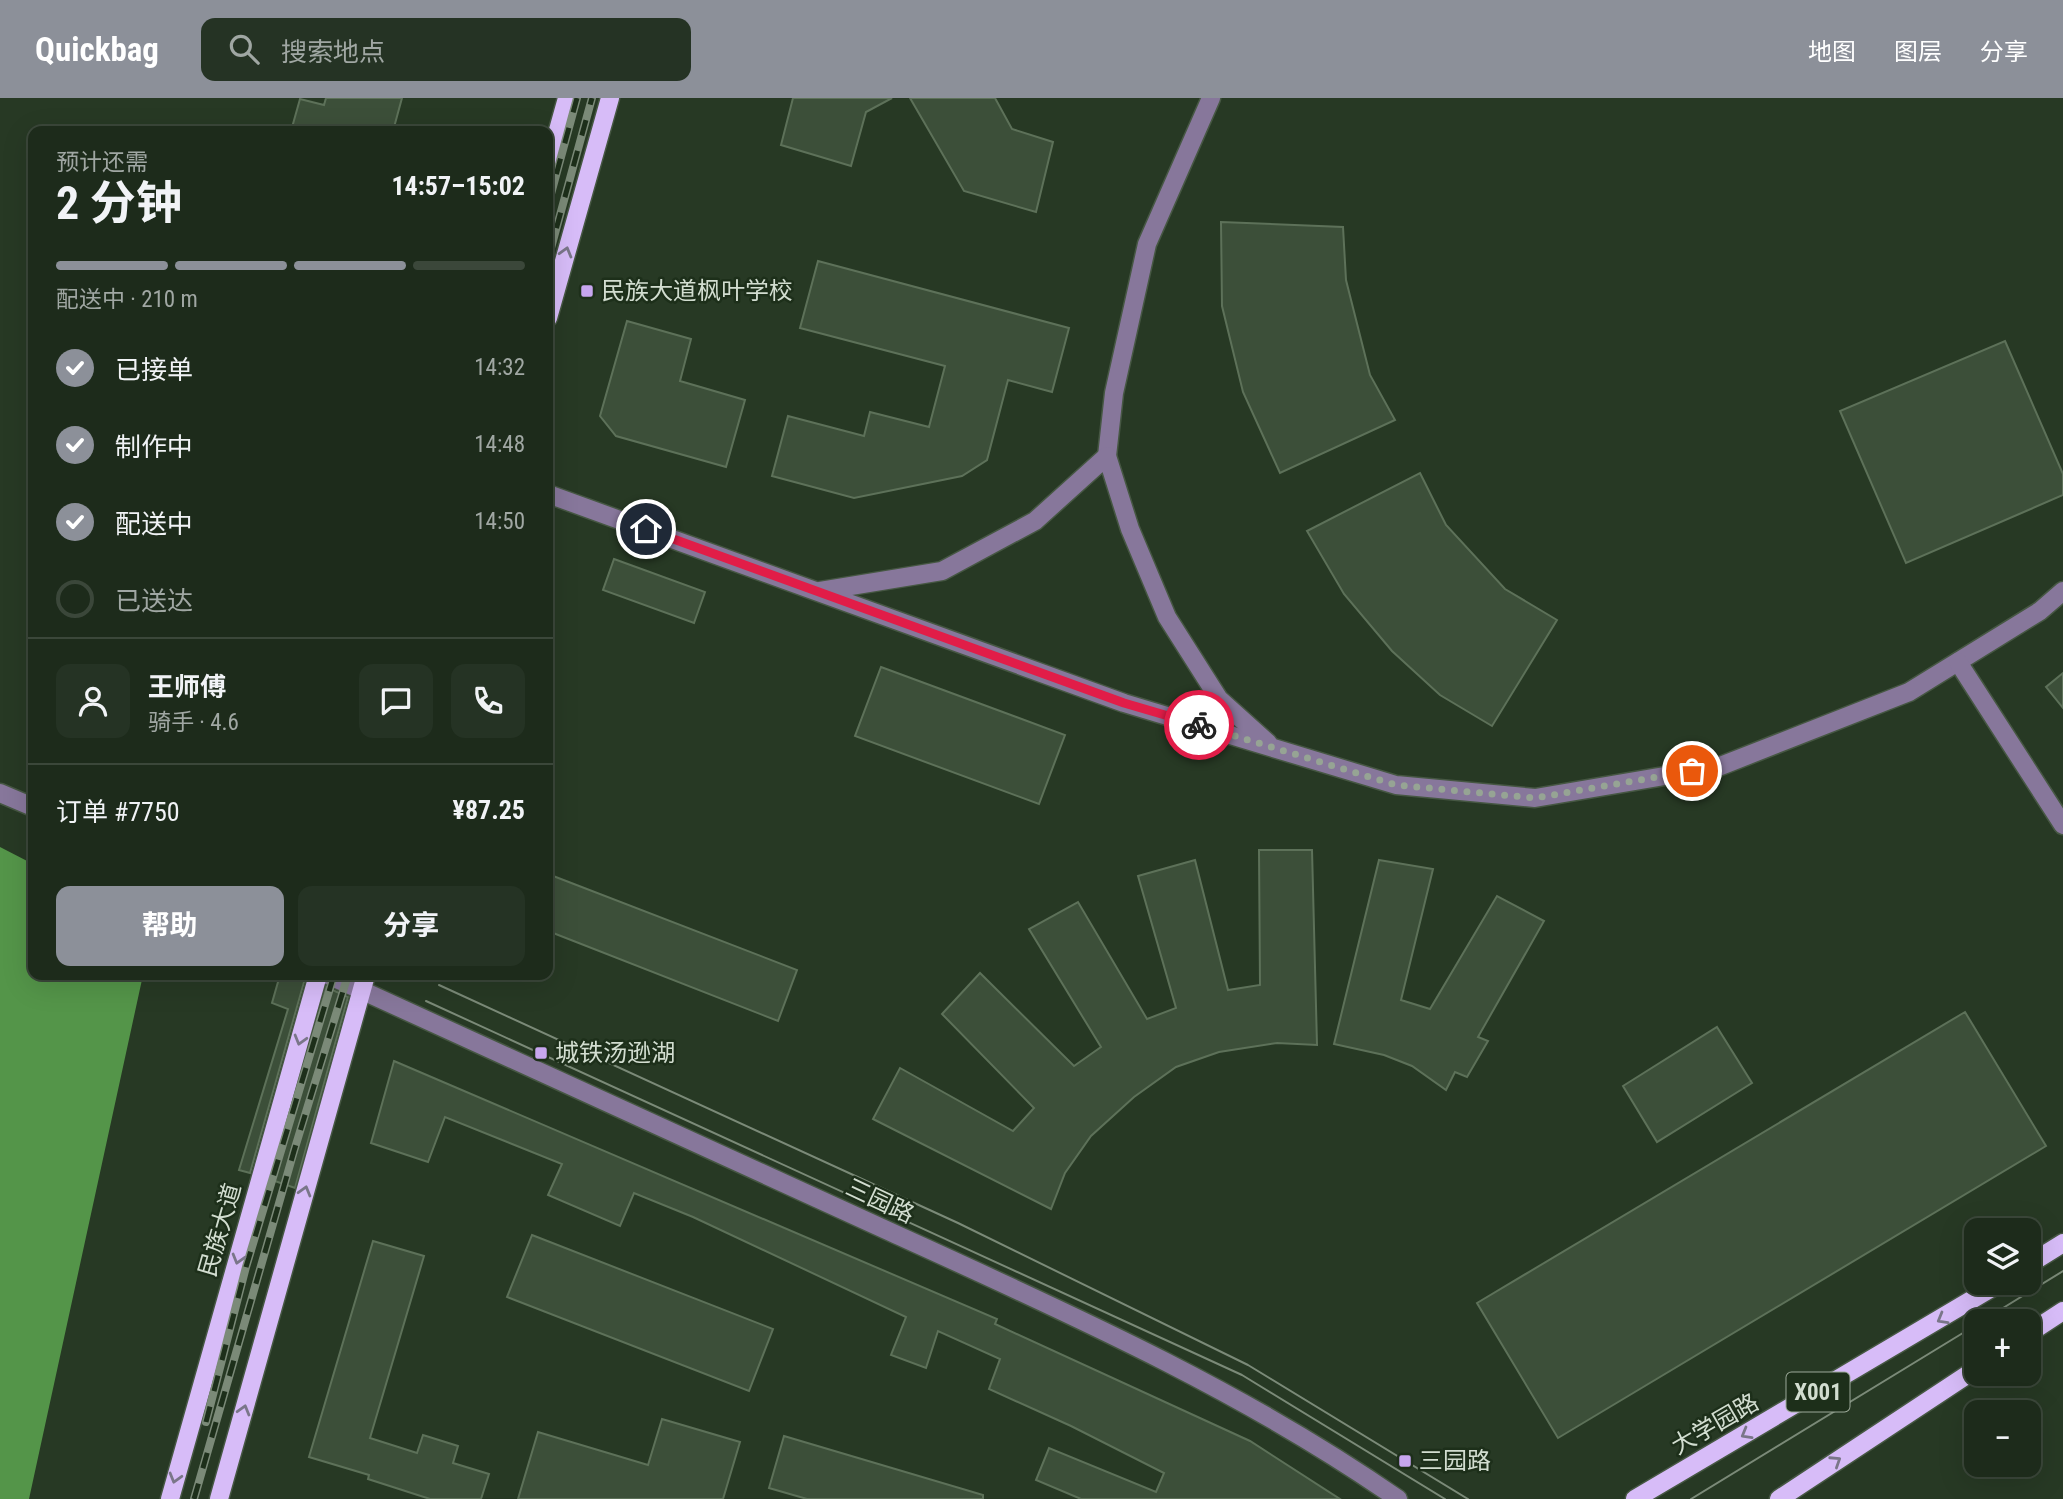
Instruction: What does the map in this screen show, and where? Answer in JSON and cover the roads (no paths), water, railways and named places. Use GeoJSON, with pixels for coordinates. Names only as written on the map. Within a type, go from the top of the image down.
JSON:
{"type":"FeatureCollection","features":[{"type":"Feature","properties":{"kind":"main road"},"geometry":{"type":"LineString","coordinates":[[553,148],[567,98]]}},
{"type":"Feature","properties":{"kind":"main road"},"geometry":{"type":"LineString","coordinates":[[553,300],[610,98]]}},
{"type":"Feature","properties":{"kind":"main road","name":"民族大道"},"geometry":{"type":"LineString","coordinates":[[170,1499],[317,980]]}},
{"type":"Feature","properties":{"kind":"main road"},"geometry":{"type":"LineString","coordinates":[[219,1499],[364,982]]}},
{"type":"Feature","properties":{"kind":"main road"},"geometry":{"type":"LineString","coordinates":[[2041,1257],[2063,1243]]}},
{"type":"Feature","properties":{"kind":"main road","name":"大学园路"},"geometry":{"type":"LineString","coordinates":[[1635,1499],[1980,1295]]}},
{"type":"Feature","properties":{"kind":"main road"},"geometry":{"type":"LineString","coordinates":[[2041,1325],[2063,1311]]}},
{"type":"Feature","properties":{"kind":"main road","name":"X001"},"geometry":{"type":"LineString","coordinates":[[1779,1499],[1964,1377]]}},
{"type":"Feature","properties":{"kind":"street"},"geometry":{"type":"LineString","coordinates":[[1211,98],[1147,244],[1114,393],[1107,456],[1130,529],[1167,617],[1219,699],[1274,748]]}},
{"type":"Feature","properties":{"kind":"street"},"geometry":{"type":"LineString","coordinates":[[817,591],[942,571],[1035,521],[1107,456]]}},
{"type":"Feature","properties":{"kind":"street"},"geometry":{"type":"LineString","coordinates":[[553,496],[1124,703],[1396,785],[1535,798],[1718,766],[1909,692],[2040,611],[2063,591]]}},
{"type":"Feature","properties":{"kind":"street"},"geometry":{"type":"LineString","coordinates":[[1958,662],[2063,825]]}},
{"type":"Feature","properties":{"kind":"street"},"geometry":{"type":"LineString","coordinates":[[0,793],[28,805]]}},
{"type":"Feature","properties":{"kind":"street","name":"三园路"},"geometry":{"type":"LineString","coordinates":[[364,982],[1203,1381],[1305,1440],[1398,1499]]}},
{"type":"Feature","properties":{"kind":"tram line"},"geometry":{"type":"LineString","coordinates":[[439,985],[958,1223],[1248,1365],[1468,1499]]}},
{"type":"Feature","properties":{"kind":"tram line"},"geometry":{"type":"LineString","coordinates":[[426,1001],[1242,1375],[1445,1499]]}},
{"type":"Feature","properties":{"kind":"tram line"},"geometry":{"type":"LineString","coordinates":[[2001,1309],[2063,1271]]}},
{"type":"Feature","properties":{"kind":"tram line"},"geometry":{"type":"LineString","coordinates":[[1691,1499],[1964,1332]]}},
{"type":"Feature","properties":{"kind":"railway"},"geometry":{"type":"LineString","coordinates":[[553,187],[577,98]]}},
{"type":"Feature","properties":{"kind":"railway"},"geometry":{"type":"LineString","coordinates":[[553,241],[592,98]]}},
{"type":"Feature","properties":{"kind":"railway"},"geometry":{"type":"LineString","coordinates":[[206,1422],[246,1267],[332,980]]}},
{"type":"Feature","properties":{"kind":"railway"},"geometry":{"type":"LineString","coordinates":[[194,1499],[294,1151],[346,980]]}},
{"type":"Feature","properties":{"kind":"place","name":"民族大道枫叶学校"},"geometry":{"type":"Point","coordinates":[587,291]}},
{"type":"Feature","properties":{"kind":"place","name":"城铁汤逊湖"},"geometry":{"type":"Point","coordinates":[541,1053]}},
{"type":"Feature","properties":{"kind":"place","name":"三园路"},"geometry":{"type":"Point","coordinates":[1405,1461]}}]}
